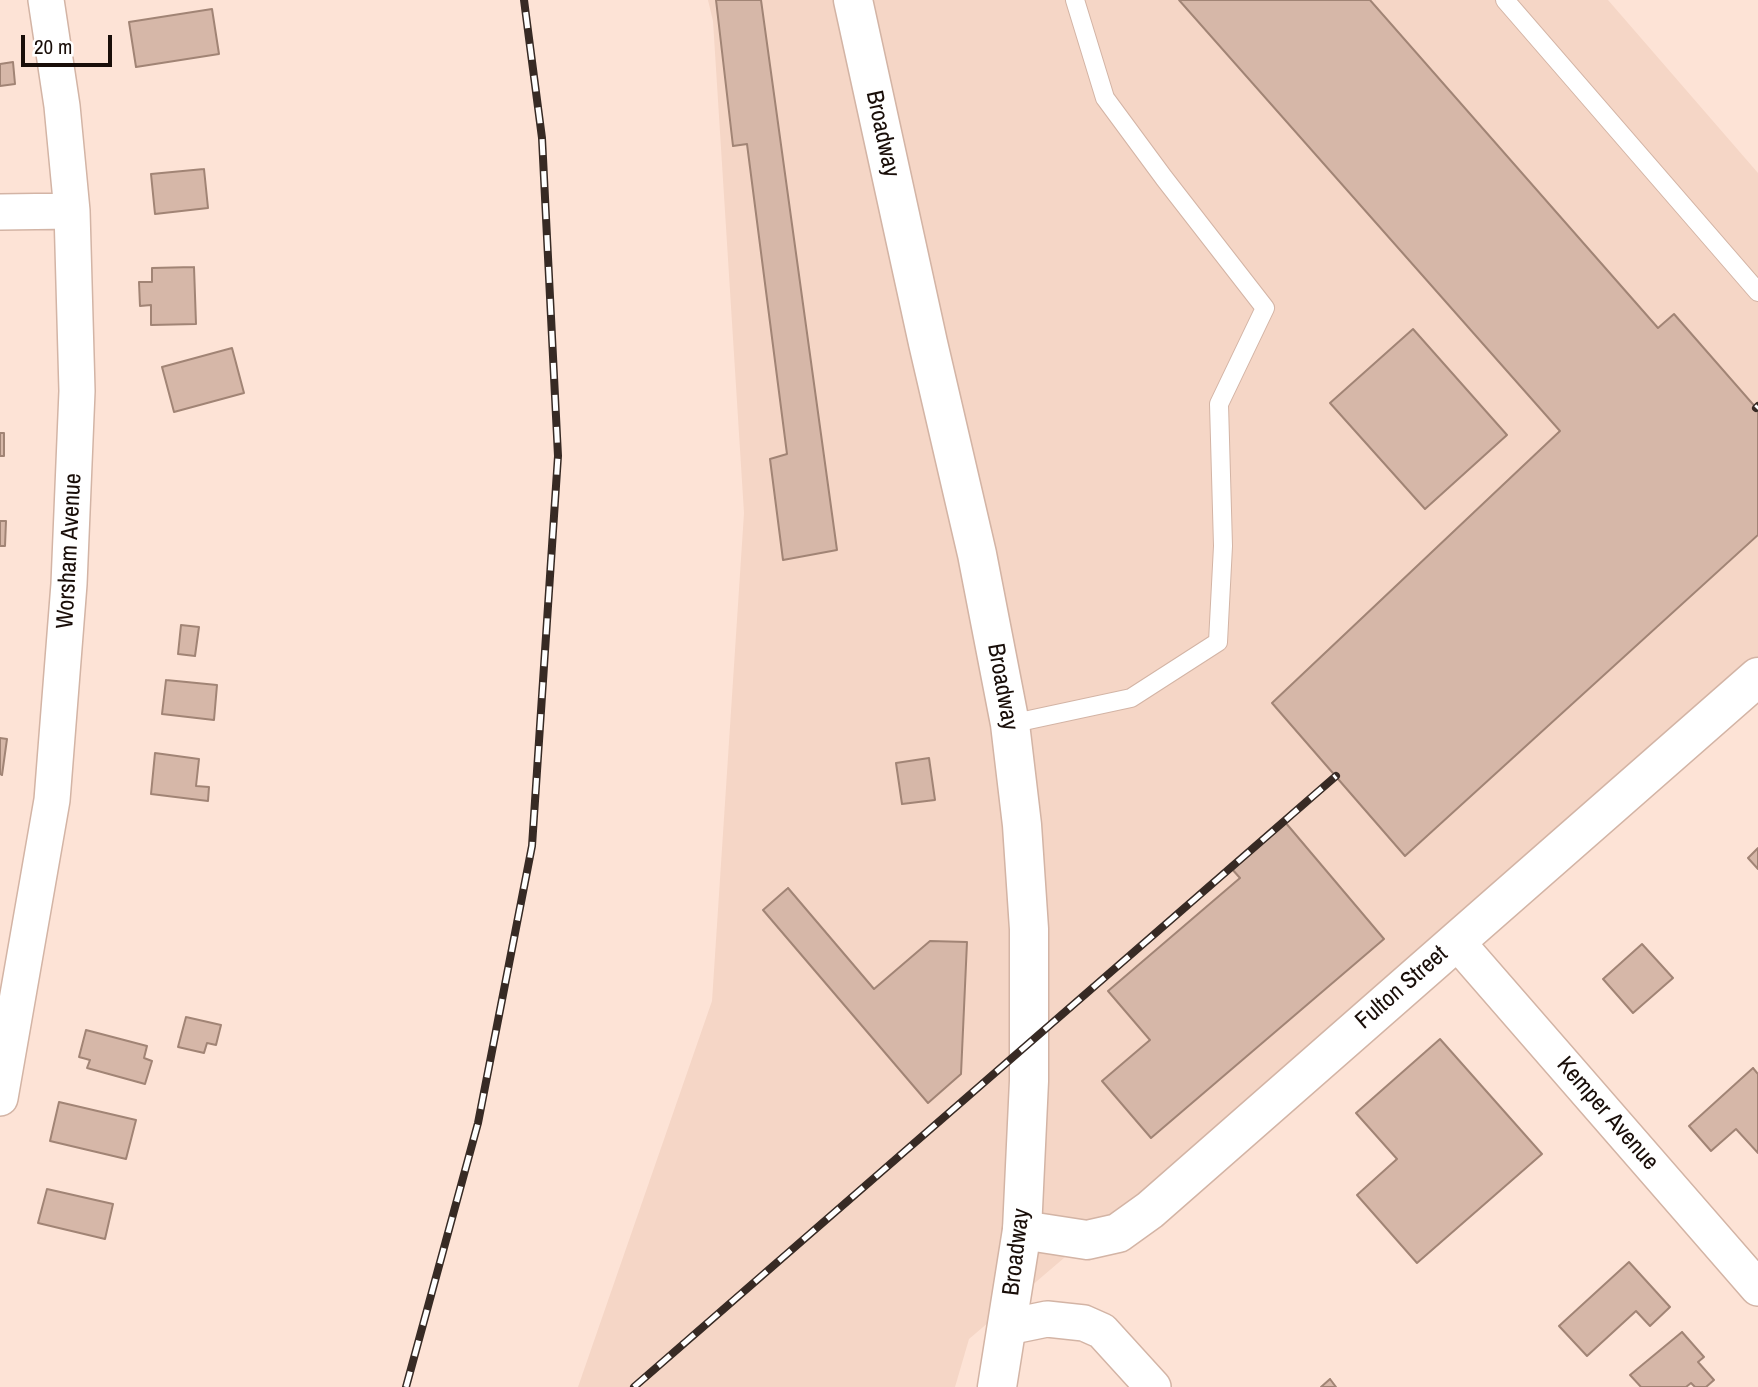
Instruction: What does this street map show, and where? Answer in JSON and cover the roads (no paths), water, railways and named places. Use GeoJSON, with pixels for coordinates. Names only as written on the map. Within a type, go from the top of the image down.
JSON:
{"type":"FeatureCollection","features":[{"type":"Feature","properties":{"kind":"main road","name":"Broadway"},"geometry":{"type":"LineString","coordinates":[[853,0],[977,554],[1010,724],[1022,825],[1029,929],[1029,1081],[1022,1230],[997,1387]]}},
{"type":"Feature","properties":{"kind":"main road","name":"Fulton Street"},"geometry":{"type":"LineString","coordinates":[[1022,1230],[1087,1240],[1118,1233],[1150,1210],[1758,677]]}},
{"type":"Feature","properties":{"kind":"street","name":"Worsham Avenue"},"geometry":{"type":"LineString","coordinates":[[0,1098],[52,800],[68,598],[77,391],[72,211],[62,106],[46,0]]}},
{"type":"Feature","properties":{"kind":"street"},"geometry":{"type":"LineString","coordinates":[[0,212],[72,211]]}},
{"type":"Feature","properties":{"kind":"street","name":"Kemper Avenue"},"geometry":{"type":"LineString","coordinates":[[1456,941],[1758,1288]]}},
{"type":"Feature","properties":{"kind":"street"},"geometry":{"type":"LineString","coordinates":[[1008,1327],[1046,1319],[1084,1322],[1102,1331],[1153,1387]]}},
{"type":"Feature","properties":{"kind":"lane"},"geometry":{"type":"LineString","coordinates":[[1010,724],[1131,698],[1218,642],[1223,546],[1219,404],[1265,308],[1105,98],[1075,0]]}},
{"type":"Feature","properties":{"kind":"lane"},"geometry":{"type":"LineString","coordinates":[[1505,0],[1758,292]]}},
{"type":"Feature","properties":{"kind":"railway"},"geometry":{"type":"LineString","coordinates":[[406,1387],[478,1123],[532,846],[558,456],[542,138],[524,0]]}},
{"type":"Feature","properties":{"kind":"railway"},"geometry":{"type":"LineString","coordinates":[[634,1387],[1336,776]]}}]}
